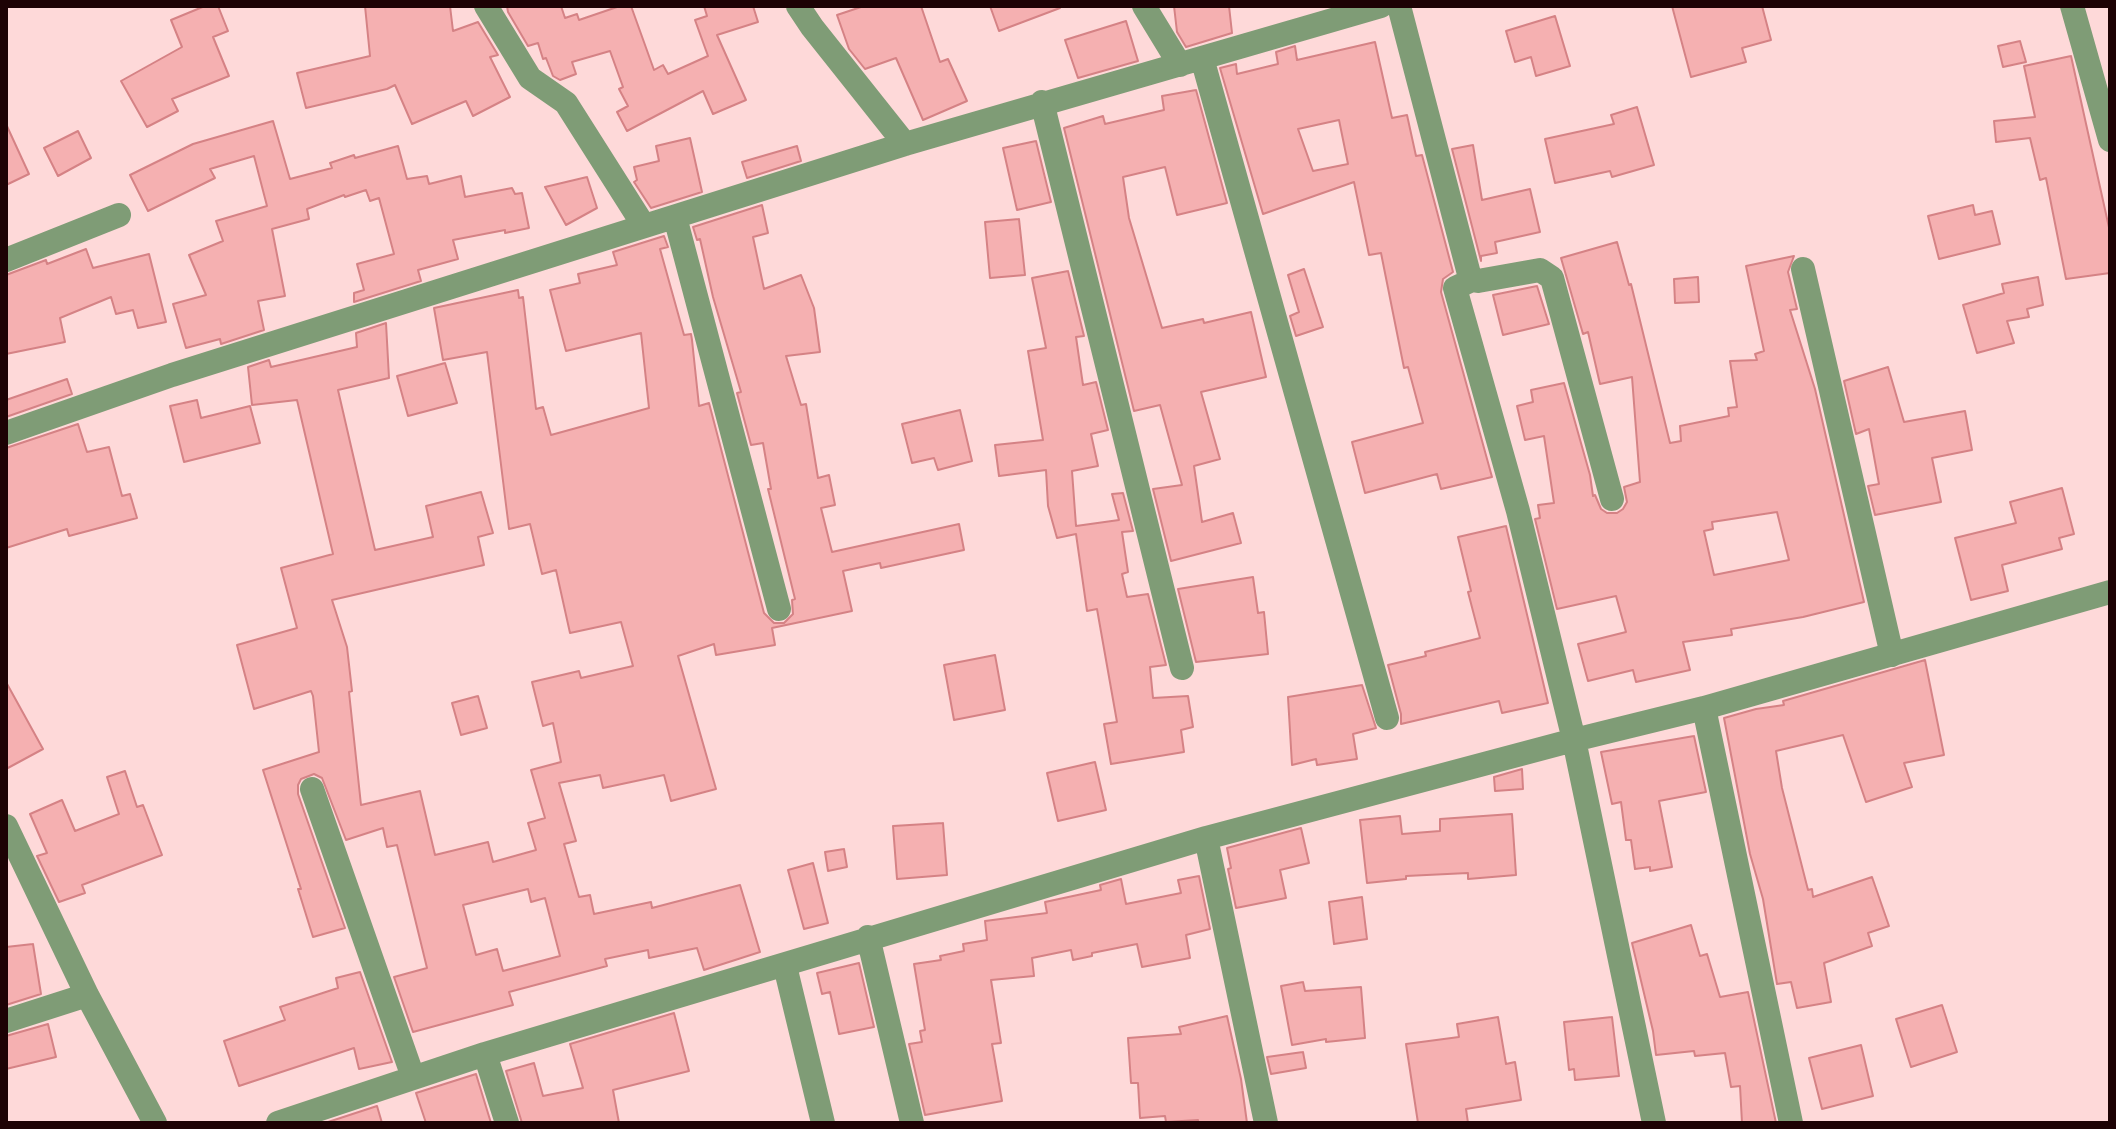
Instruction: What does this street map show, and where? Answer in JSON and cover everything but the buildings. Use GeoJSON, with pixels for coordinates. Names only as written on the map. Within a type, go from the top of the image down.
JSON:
{"type":"FeatureCollection","features":[{"type":"Feature","properties":{"kind":"street"},"geometry":{"type":"LineString","coordinates":[[486,6],[530,78],[566,103],[644,226]]}},
{"type":"Feature","properties":{"kind":"street"},"geometry":{"type":"LineString","coordinates":[[798,6],[905,144]]}},
{"type":"Feature","properties":{"kind":"street"},"geometry":{"type":"LineString","coordinates":[[1144,6],[1191,61],[1387,718]]}},
{"type":"Feature","properties":{"kind":"street"},"geometry":{"type":"LineString","coordinates":[[6,433],[172,375],[905,144],[1381,6]]}},
{"type":"Feature","properties":{"kind":"street"},"geometry":{"type":"LineString","coordinates":[[1399,6],[1472,280]]}},
{"type":"Feature","properties":{"kind":"street"},"geometry":{"type":"LineString","coordinates":[[2072,6],[2110,140]]}},
{"type":"Feature","properties":{"kind":"street"},"geometry":{"type":"LineString","coordinates":[[1042,102],[1182,668]]}},
{"type":"Feature","properties":{"kind":"street"},"geometry":{"type":"LineString","coordinates":[[6,260],[119,215]]}},
{"type":"Feature","properties":{"kind":"street"},"geometry":{"type":"LineString","coordinates":[[675,217],[779,609]]}},
{"type":"Feature","properties":{"kind":"street"},"geometry":{"type":"LineString","coordinates":[[1803,269],[1892,655]]}},
{"type":"Feature","properties":{"kind":"street"},"geometry":{"type":"LineString","coordinates":[[1612,499],[1552,278],[1540,270],[1472,280],[1455,288],[1518,511],[1574,740],[1654,1123]]}},
{"type":"Feature","properties":{"kind":"street"},"geometry":{"type":"LineString","coordinates":[[278,1123],[485,1054],[1206,838],[1704,708],[2110,592]]}},
{"type":"Feature","properties":{"kind":"street"},"geometry":{"type":"LineString","coordinates":[[1704,708],[1791,1123]]}},
{"type":"Feature","properties":{"kind":"street"},"geometry":{"type":"LineString","coordinates":[[312,789],[413,1077]]}},
{"type":"Feature","properties":{"kind":"street"},"geometry":{"type":"LineString","coordinates":[[6,826],[87,995],[155,1123]]}},
{"type":"Feature","properties":{"kind":"street"},"geometry":{"type":"LineString","coordinates":[[1206,838],[1266,1123]]}},
{"type":"Feature","properties":{"kind":"street"},"geometry":{"type":"LineString","coordinates":[[868,937],[912,1123]]}},
{"type":"Feature","properties":{"kind":"street"},"geometry":{"type":"LineString","coordinates":[[785,966],[823,1123]]}},
{"type":"Feature","properties":{"kind":"street"},"geometry":{"type":"LineString","coordinates":[[6,1021],[87,995]]}},
{"type":"Feature","properties":{"kind":"street"},"geometry":{"type":"LineString","coordinates":[[485,1054],[507,1123]]}}]}
